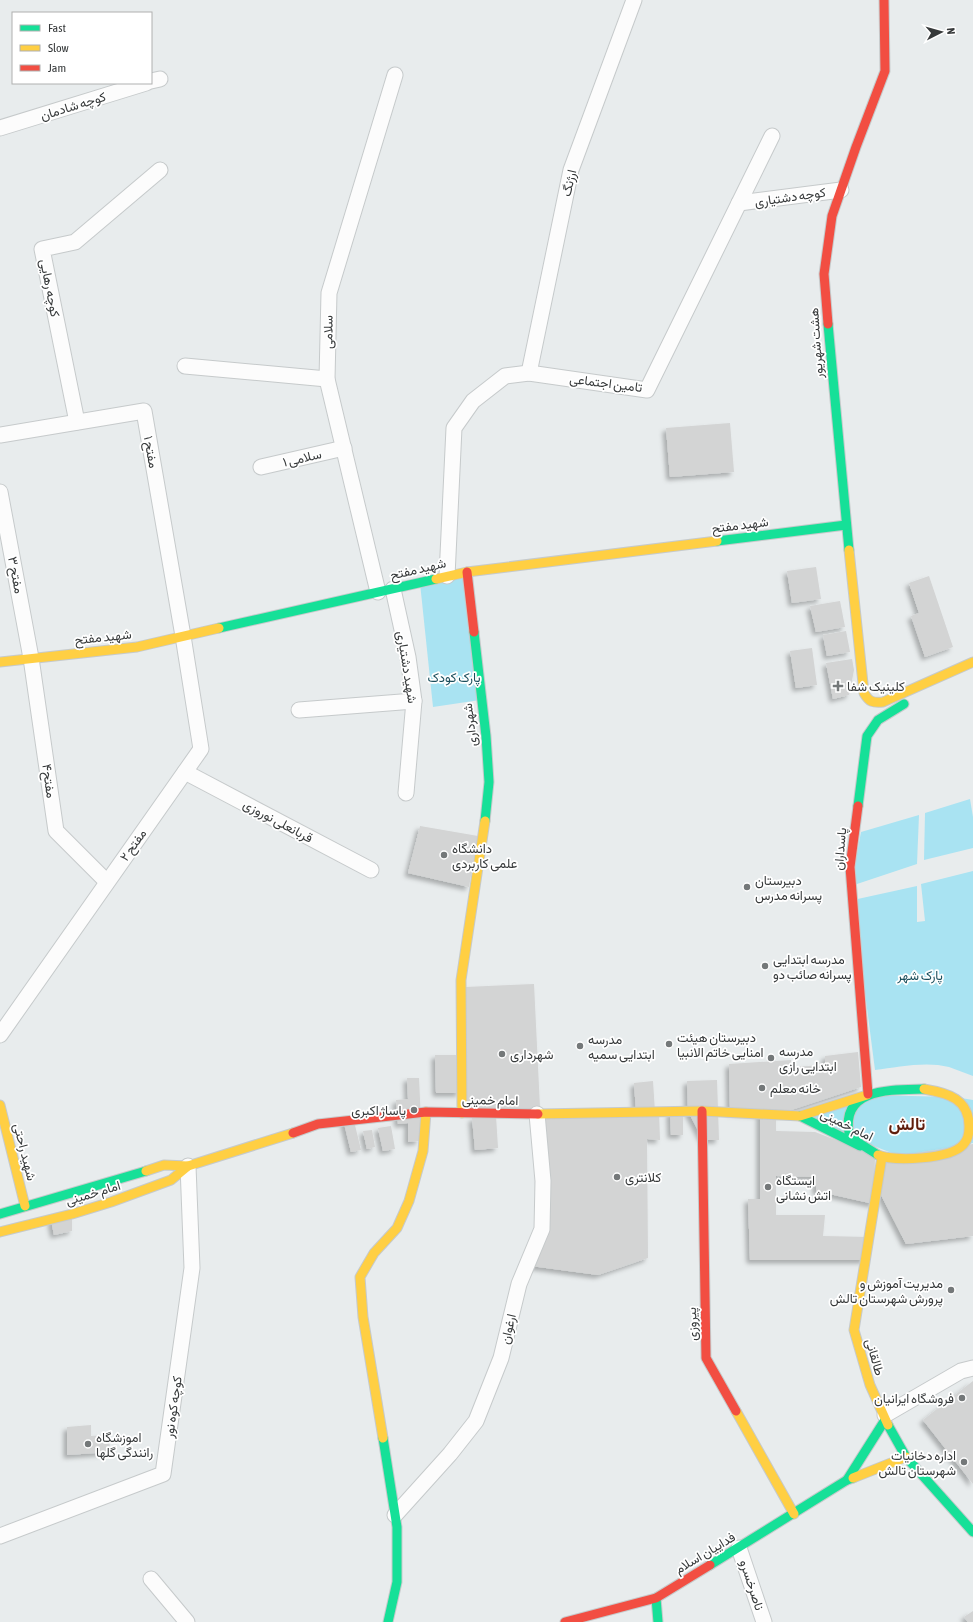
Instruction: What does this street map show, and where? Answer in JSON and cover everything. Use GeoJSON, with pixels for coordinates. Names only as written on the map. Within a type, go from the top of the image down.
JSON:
{"type":"FeatureCollection","features":[{"type":"Feature","properties":{"kind":"street","name":"ارژنگ"},"geometry":{"type":"LineString","coordinates":[[529,374],[571,170],[634,0]]}},
{"type":"Feature","properties":{"kind":"street","name":"هشت شهریور"},"geometry":{"type":"LineString","coordinates":[[884,0],[886,71],[856,147],[832,216],[824,274],[831,371],[864,693],[873,703],[883,702],[973,662]]}},
{"type":"Feature","properties":{"kind":"street","name":"سلامی"},"geometry":{"type":"LineString","coordinates":[[386,590],[344,448],[327,379],[329,293],[394,76]]}},
{"type":"Feature","properties":{"kind":"street","name":"کوچه شادمان"},"geometry":{"type":"LineString","coordinates":[[0,128],[142,84]]}},
{"type":"Feature","properties":{"kind":"street","name":"تامین اجتماعی"},"geometry":{"type":"LineString","coordinates":[[447,576],[454,428],[473,401],[505,376],[529,374],[648,390],[772,136]]}},
{"type":"Feature","properties":{"kind":"street","name":"کوچه رهایی"},"geometry":{"type":"LineString","coordinates":[[77,422],[42,249],[75,242],[160,170]]}},
{"type":"Feature","properties":{"kind":"street","name":"کوچه دشتیاری"},"geometry":{"type":"LineString","coordinates":[[739,203],[841,190]]}},
{"type":"Feature","properties":{"kind":"street"},"geometry":{"type":"LineString","coordinates":[[185,366],[327,379]]}},
{"type":"Feature","properties":{"kind":"street","name":"مفتح ۱"},"geometry":{"type":"LineString","coordinates":[[0,435],[144,411],[184,636]]}},
{"type":"Feature","properties":{"kind":"street","name":"سلامی ۱"},"geometry":{"type":"LineString","coordinates":[[261,467],[344,448]]}},
{"type":"Feature","properties":{"kind":"street","name":"مفتح ۳"},"geometry":{"type":"LineString","coordinates":[[0,492],[31,658]]}},
{"type":"Feature","properties":{"kind":"street","name":"شهید مفتح"},"geometry":{"type":"LineString","coordinates":[[0,662],[136,647],[467,572],[846,525]]}},
{"type":"Feature","properties":{"kind":"street","name":"شهرداری"},"geometry":{"type":"LineString","coordinates":[[462,1113],[461,980],[484,829],[489,782],[486,736],[467,572]]}},
{"type":"Feature","properties":{"kind":"street","name":"شهید دشتیاری"},"geometry":{"type":"LineString","coordinates":[[386,590],[408,657],[414,701],[406,793]]}},
{"type":"Feature","properties":{"kind":"street","name":"مفتح ۲"},"geometry":{"type":"LineString","coordinates":[[0,1035],[201,749],[184,636]]}},
{"type":"Feature","properties":{"kind":"street","name":"مفتح۴"},"geometry":{"type":"LineString","coordinates":[[31,658],[56,831],[107,882]]}},
{"type":"Feature","properties":{"kind":"street","name":"پاسداران"},"geometry":{"type":"LineString","coordinates":[[867,1094],[850,867],[867,736],[872,724],[877,718],[973,667]]}},
{"type":"Feature","properties":{"kind":"street"},"geometry":{"type":"LineString","coordinates":[[299,710],[414,701]]}},
{"type":"Feature","properties":{"kind":"street","name":"قربانعلی نوروزی"},"geometry":{"type":"LineString","coordinates":[[185,772],[371,870]]}},
{"type":"Feature","properties":{"kind":"street"},"geometry":{"type":"LineString","coordinates":[[967,1099],[941,1091],[924,1089],[867,1094],[856,1102],[849,1114],[848,1124],[850,1133],[856,1141],[883,1157],[907,1159],[937,1156],[951,1153],[973,1143]]}},
{"type":"Feature","properties":{"kind":"street","name":"امام خمینی"},"geometry":{"type":"LineString","coordinates":[[0,1214],[111,1182],[164,1164],[188,1166],[288,1135],[318,1124],[426,1112],[537,1114],[702,1111],[800,1116],[867,1094]]}},
{"type":"Feature","properties":{"kind":"street"},"geometry":{"type":"LineString","coordinates":[[954,1096],[963,1103],[968,1111],[970,1119],[968,1137],[963,1147]]}},
{"type":"Feature","properties":{"kind":"street","name":"شهید راحتی"},"geometry":{"type":"LineString","coordinates":[[0,1105],[25,1206]]}},
{"type":"Feature","properties":{"kind":"street","name":"پیروزی"},"geometry":{"type":"LineString","coordinates":[[702,1111],[706,1358],[794,1514]]}},
{"type":"Feature","properties":{"kind":"street"},"geometry":{"type":"LineString","coordinates":[[388,1622],[397,1582],[397,1527],[363,1317],[360,1277],[374,1253],[397,1228],[409,1201],[423,1151],[426,1112]]}},
{"type":"Feature","properties":{"kind":"street","name":"ارغوان"},"geometry":{"type":"LineString","coordinates":[[395,1515],[450,1454],[476,1421],[501,1358],[519,1284],[542,1229],[543,1181],[537,1114]]}},
{"type":"Feature","properties":{"kind":"street","name":"امام خمینی"},"geometry":{"type":"LineString","coordinates":[[800,1116],[883,1157]]}},
{"type":"Feature","properties":{"kind":"street","name":"طالقانی"},"geometry":{"type":"LineString","coordinates":[[883,1157],[854,1330],[870,1385],[885,1418],[906,1457],[972,1531]]}},
{"type":"Feature","properties":{"kind":"street","name":"امام خمینی"},"geometry":{"type":"LineString","coordinates":[[0,1232],[72,1214],[112,1202],[171,1180],[188,1166]]}},
{"type":"Feature","properties":{"kind":"street","name":"کوچه کوه نور"},"geometry":{"type":"LineString","coordinates":[[0,1536],[163,1474],[192,1268],[188,1166]]}},
{"type":"Feature","properties":{"kind":"street"},"geometry":{"type":"LineString","coordinates":[[972,1531],[907,1456],[885,1418],[961,1371],[973,1368]]}},
{"type":"Feature","properties":{"kind":"street","name":"فداییان اسلام"},"geometry":{"type":"LineString","coordinates":[[847,1480],[885,1418]]}},
{"type":"Feature","properties":{"kind":"street","name":"فداییان اسلام"},"geometry":{"type":"LineString","coordinates":[[566,1622],[656,1598],[740,1548],[847,1480],[906,1457]]}},
{"type":"Feature","properties":{"kind":"street","name":"ناصرخسرو"},"geometry":{"type":"LineString","coordinates":[[740,1548],[764,1622]]}},
{"type":"Feature","properties":{"kind":"street"},"geometry":{"type":"LineString","coordinates":[[151,1579],[187,1622]]}},
{"type":"Feature","properties":{"kind":"street"},"geometry":{"type":"LineString","coordinates":[[656,1598],[658,1622]]}},
{"type":"Feature","properties":{"kind":"green space","name":"پارک کودک"},"geometry":{"type":"Polygon","coordinates":[[[467,572],[480,700],[433,707],[420,583],[467,572]]]}},
{"type":"Feature","properties":{"kind":"green space"},"geometry":{"type":"Polygon","coordinates":[[[970,799],[973,817],[973,848],[924,860],[925,813],[970,799]]]}},
{"type":"Feature","properties":{"kind":"green space"},"geometry":{"type":"Polygon","coordinates":[[[919,815],[917,864],[851,886],[861,832],[919,815]]]}},
{"type":"Feature","properties":{"kind":"green space","name":"پارک شهر"},"geometry":{"type":"Polygon","coordinates":[[[973,871],[973,1076],[940,1065],[912,1065],[875,1070],[853,900],[917,886],[917,922],[925,921],[921,884],[973,871]]]}},
{"type":"Feature","properties":{"kind":"green space"},"geometry":{"type":"Polygon","coordinates":[[[867,1095],[955,1097],[973,1100],[973,1143],[907,1159],[800,1117],[867,1095]]]}},
{"type":"Feature","properties":{"kind":"building"},"geometry":{"type":"Polygon","coordinates":[[[730,423],[734,472],[670,477],[666,428],[730,423]]]}},
{"type":"Feature","properties":{"kind":"building"},"geometry":{"type":"Polygon","coordinates":[[[816,567],[821,599],[792,603],[787,571],[816,567]]]}},
{"type":"Feature","properties":{"kind":"building"},"geometry":{"type":"Polygon","coordinates":[[[929,576],[953,647],[925,657],[911,616],[919,613],[909,583],[929,576]]]}},
{"type":"Feature","properties":{"kind":"building"},"geometry":{"type":"Polygon","coordinates":[[[840,601],[845,627],[816,632],[810,606],[840,601]]]}},
{"type":"Feature","properties":{"kind":"building"},"geometry":{"type":"Polygon","coordinates":[[[846,631],[850,652],[827,656],[823,635],[846,631]]]}},
{"type":"Feature","properties":{"kind":"building"},"geometry":{"type":"Polygon","coordinates":[[[812,648],[817,685],[796,688],[790,651],[812,648]]]}},
{"type":"Feature","properties":{"kind":"building"},"geometry":{"type":"Polygon","coordinates":[[[852,659],[854,670],[849,695],[833,699],[826,663],[852,659]]]}},
{"type":"Feature","properties":{"kind":"building","name":"دانشگاه علمی کاربردی"},"geometry":{"type":"Polygon","coordinates":[[[420,826],[478,836],[469,887],[408,873],[420,826]]]}},
{"type":"Feature","properties":{"kind":"building","name":"شهرداری"},"geometry":{"type":"Polygon","coordinates":[[[534,984],[540,1108],[466,1112],[466,987],[534,984]]]}},
{"type":"Feature","properties":{"kind":"building"},"geometry":{"type":"Polygon","coordinates":[[[858,1052],[861,1087],[776,1115],[776,1131],[815,1132],[875,1155],[874,1204],[816,1191],[816,1177],[776,1176],[776,1215],[825,1215],[823,1236],[869,1237],[865,1260],[750,1260],[748,1199],[760,1199],[760,1114],[730,1112],[729,1064],[791,1060],[791,1067],[825,1065],[825,1056],[858,1052]]]}},
{"type":"Feature","properties":{"kind":"building"},"geometry":{"type":"Polygon","coordinates":[[[435,1055],[460,1055],[460,1093],[436,1093],[435,1055]]]}},
{"type":"Feature","properties":{"kind":"building"},"geometry":{"type":"Polygon","coordinates":[[[407,1078],[419,1078],[421,1121],[419,1141],[408,1142],[408,1123],[398,1124],[396,1100],[408,1099],[407,1078]]]}},
{"type":"Feature","properties":{"kind":"building"},"geometry":{"type":"Polygon","coordinates":[[[717,1080],[719,1140],[703,1140],[688,1111],[687,1081],[717,1080]]]}},
{"type":"Feature","properties":{"kind":"building"},"geometry":{"type":"Polygon","coordinates":[[[653,1081],[655,1112],[659,1112],[660,1140],[647,1139],[648,1258],[598,1275],[531,1266],[544,1233],[540,1118],[636,1112],[634,1083],[653,1081]]]}},
{"type":"Feature","properties":{"kind":"building"},"geometry":{"type":"Polygon","coordinates":[[[683,1111],[683,1135],[671,1135],[670,1112],[683,1111]]]}},
{"type":"Feature","properties":{"kind":"building"},"geometry":{"type":"Polygon","coordinates":[[[496,1116],[498,1148],[475,1150],[472,1118],[496,1116]]]}},
{"type":"Feature","properties":{"kind":"building"},"geometry":{"type":"Polygon","coordinates":[[[353,1117],[361,1150],[351,1152],[343,1119],[353,1117]]]}},
{"type":"Feature","properties":{"kind":"building"},"geometry":{"type":"Polygon","coordinates":[[[391,1126],[395,1149],[383,1151],[378,1128],[391,1126]]]}},
{"type":"Feature","properties":{"kind":"building"},"geometry":{"type":"Polygon","coordinates":[[[372,1130],[375,1147],[367,1149],[363,1131],[372,1130]]]}},
{"type":"Feature","properties":{"kind":"building"},"geometry":{"type":"Polygon","coordinates":[[[973,1144],[973,1236],[906,1244],[879,1191],[884,1158],[973,1144]]]}},
{"type":"Feature","properties":{"kind":"building"},"geometry":{"type":"Polygon","coordinates":[[[72,1215],[72,1231],[54,1235],[51,1220],[72,1215]]]}},
{"type":"Feature","properties":{"kind":"building"},"geometry":{"type":"Polygon","coordinates":[[[973,1381],[973,1484],[923,1420],[973,1381]]]}},
{"type":"Feature","properties":{"kind":"building","name":"اموزشگاه رانندگی گلها"},"geometry":{"type":"Polygon","coordinates":[[[91,1425],[91,1436],[109,1435],[110,1452],[67,1455],[67,1427],[91,1425]]]}},
{"type":"Feature","properties":{"kind":"building"},"geometry":{"type":"Polygon","coordinates":[[[973,1611],[973,1622],[968,1622],[964,1617],[973,1611]]]}},
{"type":"Feature","properties":{"kind":"traffic: fast"},"geometry":{"type":"LineString","coordinates":[[828,324],[849,550]]}},
{"type":"Feature","properties":{"kind":"traffic: fast"},"geometry":{"type":"LineString","coordinates":[[717,541],[846,525]]}},
{"type":"Feature","properties":{"kind":"traffic: fast"},"geometry":{"type":"LineString","coordinates":[[219,628],[436,579]]}},
{"type":"Feature","properties":{"kind":"traffic: fast"},"geometry":{"type":"LineString","coordinates":[[474,632],[486,736],[489,782],[485,821]]}},
{"type":"Feature","properties":{"kind":"traffic: fast"},"geometry":{"type":"LineString","coordinates":[[858,806],[867,736],[878,720],[904,704]]}},
{"type":"Feature","properties":{"kind":"traffic: fast"},"geometry":{"type":"LineString","coordinates":[[878,1155],[859,1143],[849,1133],[849,1118],[853,1107],[861,1099],[872,1094],[885,1091],[924,1089]]}},
{"type":"Feature","properties":{"kind":"traffic: fast"},"geometry":{"type":"LineString","coordinates":[[800,1116],[860,1146]]}},
{"type":"Feature","properties":{"kind":"traffic: fast"},"geometry":{"type":"LineString","coordinates":[[0,1214],[146,1171]]}},
{"type":"Feature","properties":{"kind":"traffic: fast"},"geometry":{"type":"LineString","coordinates":[[847,1480],[885,1420]]}},
{"type":"Feature","properties":{"kind":"traffic: fast"},"geometry":{"type":"LineString","coordinates":[[888,1425],[906,1457],[973,1532]]}},
{"type":"Feature","properties":{"kind":"traffic: fast"},"geometry":{"type":"LineString","coordinates":[[383,1438],[397,1527],[397,1582],[388,1622]]}},
{"type":"Feature","properties":{"kind":"traffic: fast"},"geometry":{"type":"LineString","coordinates":[[710,1565],[847,1480],[853,1478]]}},
{"type":"Feature","properties":{"kind":"traffic: fast"},"geometry":{"type":"LineString","coordinates":[[656,1598],[658,1622]]}},
{"type":"Feature","properties":{"kind":"traffic: slow"},"geometry":{"type":"LineString","coordinates":[[436,579],[467,572],[717,541]]}},
{"type":"Feature","properties":{"kind":"traffic: slow"},"geometry":{"type":"LineString","coordinates":[[849,550],[864,693],[870,700],[874,702],[883,702],[973,662]]}},
{"type":"Feature","properties":{"kind":"traffic: slow"},"geometry":{"type":"LineString","coordinates":[[0,662],[137,647],[219,628]]}},
{"type":"Feature","properties":{"kind":"traffic: slow"},"geometry":{"type":"LineString","coordinates":[[462,1113],[461,980],[485,821]]}},
{"type":"Feature","properties":{"kind":"traffic: slow"},"geometry":{"type":"LineString","coordinates":[[878,1155],[909,1159],[922,1158],[956,1150],[965,1143],[969,1128],[966,1110],[962,1104],[949,1095],[924,1089]]}},
{"type":"Feature","properties":{"kind":"traffic: slow"},"geometry":{"type":"LineString","coordinates":[[538,1114],[702,1111],[800,1116],[867,1095]]}},
{"type":"Feature","properties":{"kind":"traffic: slow"},"geometry":{"type":"LineString","coordinates":[[0,1105],[25,1206]]}},
{"type":"Feature","properties":{"kind":"traffic: slow"},"geometry":{"type":"LineString","coordinates":[[383,1438],[363,1317],[360,1277],[374,1253],[397,1228],[409,1201],[423,1151],[426,1112]]}},
{"type":"Feature","properties":{"kind":"traffic: slow"},"geometry":{"type":"LineString","coordinates":[[146,1171],[164,1165],[188,1166],[293,1133]]}},
{"type":"Feature","properties":{"kind":"traffic: slow"},"geometry":{"type":"LineString","coordinates":[[882,1157],[854,1330],[870,1385],[888,1425]]}},
{"type":"Feature","properties":{"kind":"traffic: slow"},"geometry":{"type":"LineString","coordinates":[[0,1232],[72,1214],[111,1202],[171,1180],[188,1166]]}},
{"type":"Feature","properties":{"kind":"traffic: slow"},"geometry":{"type":"LineString","coordinates":[[736,1411],[794,1514]]}},
{"type":"Feature","properties":{"kind":"traffic: slow"},"geometry":{"type":"LineString","coordinates":[[853,1478],[906,1457]]}},
{"type":"Feature","properties":{"kind":"traffic: jam"},"geometry":{"type":"LineString","coordinates":[[828,324],[824,274],[832,216],[885,71],[884,0]]}},
{"type":"Feature","properties":{"kind":"traffic: jam"},"geometry":{"type":"LineString","coordinates":[[467,572],[474,632]]}},
{"type":"Feature","properties":{"kind":"traffic: jam"},"geometry":{"type":"LineString","coordinates":[[858,806],[850,867],[868,1094]]}},
{"type":"Feature","properties":{"kind":"traffic: jam"},"geometry":{"type":"LineString","coordinates":[[702,1111],[706,1358],[736,1411]]}},
{"type":"Feature","properties":{"kind":"traffic: jam"},"geometry":{"type":"LineString","coordinates":[[293,1133],[318,1124],[426,1112],[538,1114]]}},
{"type":"Feature","properties":{"kind":"traffic: jam"},"geometry":{"type":"LineString","coordinates":[[565,1622],[656,1598],[710,1565]]}},
{"type":"Feature","properties":{"kind":"place","name":"کلینیک شفا"},"geometry":{"type":"Point","coordinates":[838,686]}},
{"type":"Feature","properties":{"kind":"place","name":"دانشگاه علمی کاربردی"},"geometry":{"type":"Point","coordinates":[444,855]}},
{"type":"Feature","properties":{"kind":"place","name":"دبیرستان پسرانه مدرس"},"geometry":{"type":"Point","coordinates":[747,887]}},
{"type":"Feature","properties":{"kind":"place","name":"مدرسه ابتدایی پسرانه صائب دو"},"geometry":{"type":"Point","coordinates":[765,966]}},
{"type":"Feature","properties":{"kind":"place","name":"دبیرستان هیئت امنایی خاتم الانبیا"},"geometry":{"type":"Point","coordinates":[669,1044]}},
{"type":"Feature","properties":{"kind":"place","name":"مدرسه ابتدایی سمیه"},"geometry":{"type":"Point","coordinates":[580,1046]}},
{"type":"Feature","properties":{"kind":"place","name":"شهرداری"},"geometry":{"type":"Point","coordinates":[502,1054]}},
{"type":"Feature","properties":{"kind":"place","name":"مدرسه ابتدایی رازی"},"geometry":{"type":"Point","coordinates":[771,1058]}},
{"type":"Feature","properties":{"kind":"place","name":"خانه معلم"},"geometry":{"type":"Point","coordinates":[762,1088]}},
{"type":"Feature","properties":{"kind":"place","name":"پاساژ اکبری"},"geometry":{"type":"Point","coordinates":[414,1110]}},
{"type":"Feature","properties":{"kind":"place","name":"کلانتری"},"geometry":{"type":"Point","coordinates":[617,1177]}},
{"type":"Feature","properties":{"kind":"place","name":"ایستگاه اتش نشانی"},"geometry":{"type":"Point","coordinates":[768,1187]}},
{"type":"Feature","properties":{"kind":"place","name":"مدیریت آموزش و پرورش شهرستان تالش"},"geometry":{"type":"Point","coordinates":[951,1290]}},
{"type":"Feature","properties":{"kind":"place","name":"فروشگاه ایرانیان"},"geometry":{"type":"Point","coordinates":[962,1398]}},
{"type":"Feature","properties":{"kind":"place","name":"اموزشگاه رانندگی گلها"},"geometry":{"type":"Point","coordinates":[88,1444]}},
{"type":"Feature","properties":{"kind":"place","name":"اداره دخانیات شهرستان تالش"},"geometry":{"type":"Point","coordinates":[964,1462]}},
{"type":"Feature","properties":{"kind":"district","name":"تالش"},"geometry":{"type":"Point","coordinates":[907,1124]}}]}
